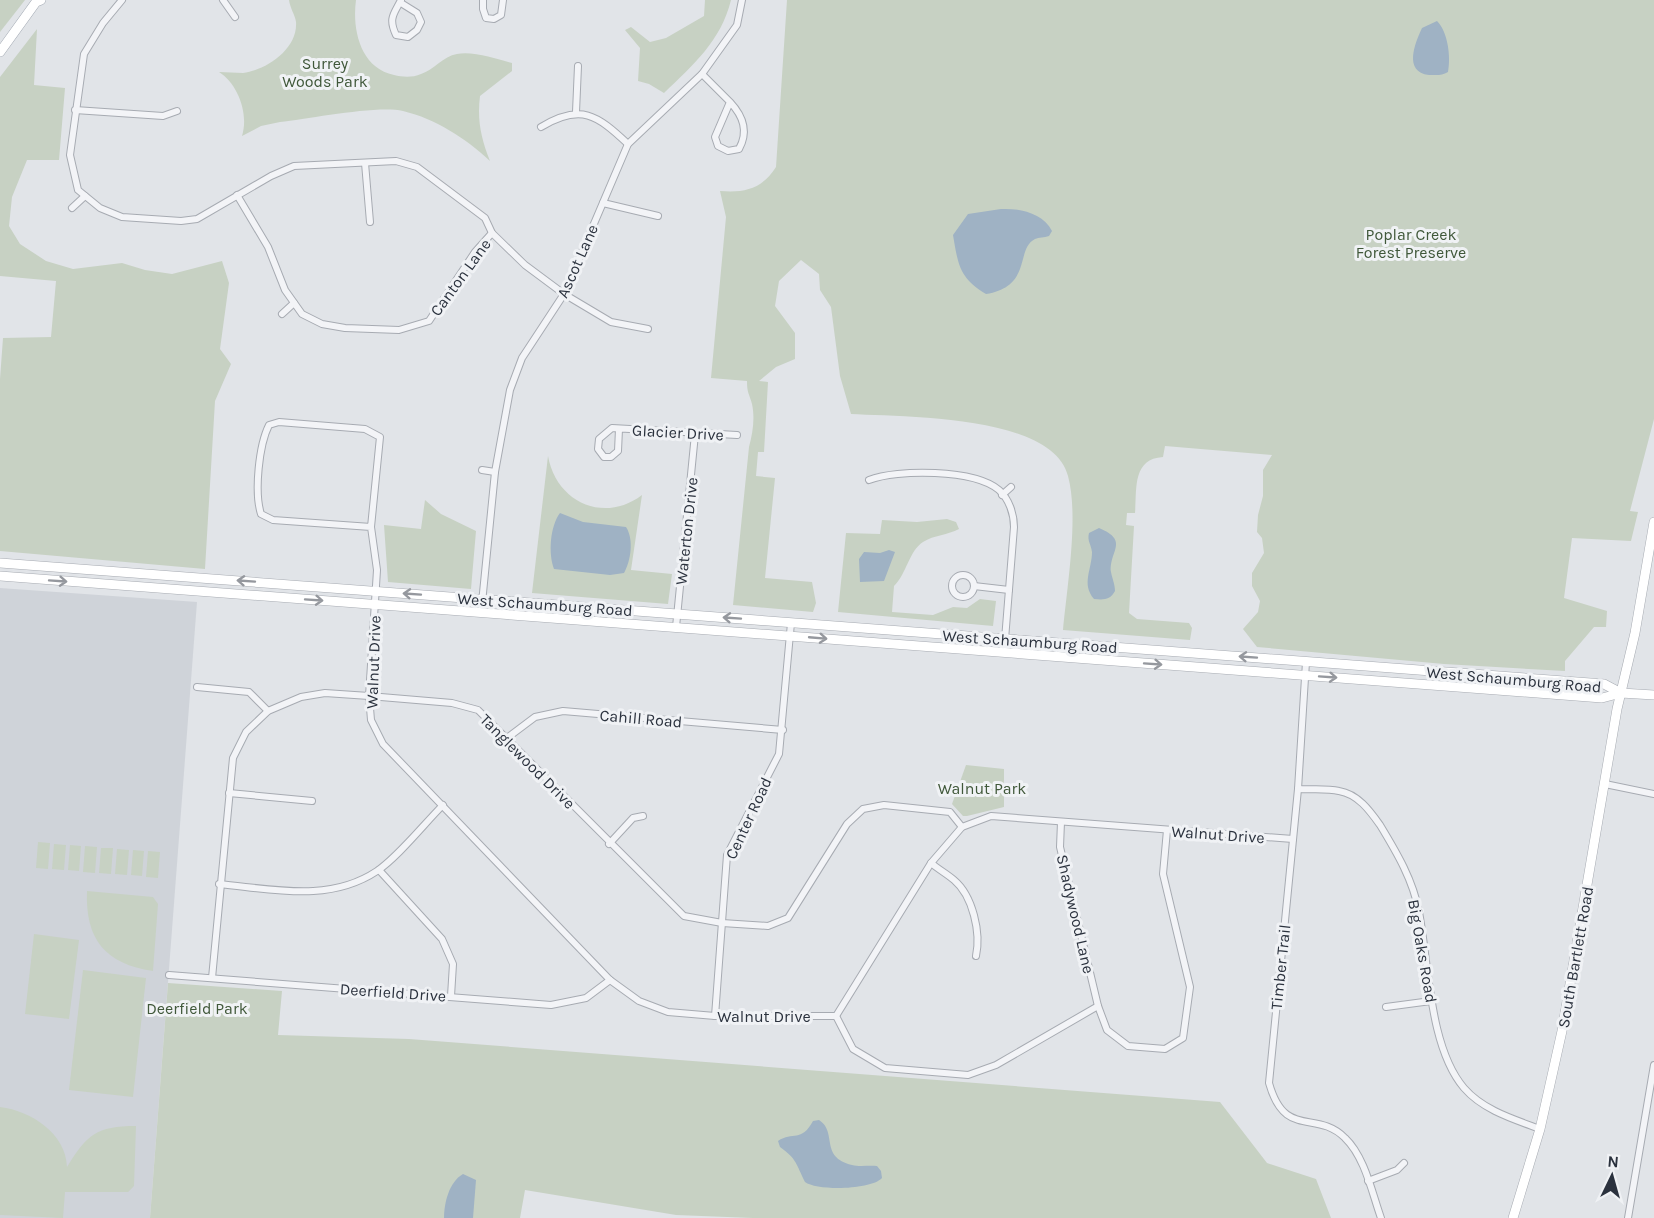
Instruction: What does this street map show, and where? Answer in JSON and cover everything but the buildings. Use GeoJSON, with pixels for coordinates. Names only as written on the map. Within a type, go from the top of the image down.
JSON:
{"type":"FeatureCollection","features":[{"type":"Feature","properties":{"kind":"main road"},"geometry":{"type":"LineString","coordinates":[[0,52],[38,1]]}},
{"type":"Feature","properties":{"kind":"main road","name":"South Bartlett Road"},"geometry":{"type":"LineString","coordinates":[[1513,1218],[1540,1129],[1562,1031],[1621,693],[1635,633],[1654,522]]}},
{"type":"Feature","properties":{"kind":"main road","name":"West Schaumburg Road"},"geometry":{"type":"LineString","coordinates":[[0,563],[1604,684],[1621,693]]}},
{"type":"Feature","properties":{"kind":"main road","name":"West Schaumburg Road"},"geometry":{"type":"LineString","coordinates":[[0,576],[1602,698],[1621,693]]}},
{"type":"Feature","properties":{"kind":"main road"},"geometry":{"type":"LineString","coordinates":[[1621,693],[1654,695]]}},
{"type":"Feature","properties":{"kind":"street"},"geometry":{"type":"LineString","coordinates":[[122,0],[103,23],[84,54],[70,155],[78,190],[100,208],[122,216],[181,221],[197,219],[237,195],[294,166],[396,161],[417,167],[485,218],[492,233],[525,265],[564,294],[611,322],[648,328]]}},
{"type":"Feature","properties":{"kind":"street"},"geometry":{"type":"LineString","coordinates":[[223,0],[235,17]]}},
{"type":"Feature","properties":{"kind":"street"},"geometry":{"type":"LineString","coordinates":[[483,0],[486,18],[494,19],[501,15],[504,0]]}},
{"type":"Feature","properties":{"kind":"street","name":"Ascot Lane"},"geometry":{"type":"LineString","coordinates":[[480,613],[495,472],[510,390],[522,358],[564,294],[628,144],[702,74],[737,25],[742,0]]}},
{"type":"Feature","properties":{"kind":"street"},"geometry":{"type":"LineString","coordinates":[[401,2],[417,13],[421,22],[417,30],[408,37],[396,35],[391,24],[392,12],[401,2]]}},
{"type":"Feature","properties":{"kind":"street"},"geometry":{"type":"LineString","coordinates":[[576,112],[578,66]]}},
{"type":"Feature","properties":{"kind":"street"},"geometry":{"type":"LineString","coordinates":[[702,74],[730,102],[741,115],[744,140],[739,149],[728,151],[718,146],[715,136],[730,102]]}},
{"type":"Feature","properties":{"kind":"street"},"geometry":{"type":"LineString","coordinates":[[75,110],[163,116],[177,111]]}},
{"type":"Feature","properties":{"kind":"street"},"geometry":{"type":"LineString","coordinates":[[541,127],[576,112],[600,119],[628,144]]}},
{"type":"Feature","properties":{"kind":"street"},"geometry":{"type":"LineString","coordinates":[[365,163],[370,222]]}},
{"type":"Feature","properties":{"kind":"street","name":"Canton Lane"},"geometry":{"type":"LineString","coordinates":[[237,195],[268,247],[285,290],[302,315],[322,324],[345,328],[399,330],[429,321],[475,252],[492,233]]}},
{"type":"Feature","properties":{"kind":"street"},"geometry":{"type":"LineString","coordinates":[[72,208],[86,196]]}},
{"type":"Feature","properties":{"kind":"street"},"geometry":{"type":"LineString","coordinates":[[603,203],[658,216]]}},
{"type":"Feature","properties":{"kind":"street"},"geometry":{"type":"LineString","coordinates":[[282,314],[294,303]]}},
{"type":"Feature","properties":{"kind":"street","name":"Walnut Drive"},"geometry":{"type":"LineString","coordinates":[[371,527],[273,520],[261,513],[257,501],[263,436],[268,425],[279,422],[365,429],[381,437],[371,527],[377,570],[369,696],[371,720],[383,744],[610,980],[639,1001],[668,1012],[715,1016],[836,1016],[931,863],[962,827],[992,816],[1293,839]]}},
{"type":"Feature","properties":{"kind":"street","name":"Glacier Drive"},"geometry":{"type":"LineString","coordinates":[[619,429],[618,451],[611,457],[604,457],[598,449],[599,439],[607,430],[619,429],[737,435]]}},
{"type":"Feature","properties":{"kind":"street","name":"Waterton Drive"},"geometry":{"type":"LineString","coordinates":[[676,627],[695,434]]}},
{"type":"Feature","properties":{"kind":"street"},"geometry":{"type":"LineString","coordinates":[[482,470],[495,472]]}},
{"type":"Feature","properties":{"kind":"street"},"geometry":{"type":"LineString","coordinates":[[869,480],[894,472],[971,478],[998,489],[1014,519],[1004,652]]}},
{"type":"Feature","properties":{"kind":"street"},"geometry":{"type":"LineString","coordinates":[[1002,495],[1011,487]]}},
{"type":"Feature","properties":{"kind":"street"},"geometry":{"type":"LineString","coordinates":[[974,586],[1009,590]]}},
{"type":"Feature","properties":{"kind":"street","name":"Center Road"},"geometry":{"type":"LineString","coordinates":[[715,1016],[727,855],[779,754],[783,730],[791,622]]}},
{"type":"Feature","properties":{"kind":"street","name":"Timber Trail"},"geometry":{"type":"LineString","coordinates":[[1306,662],[1298,789],[1269,1083],[1274,1104],[1288,1116],[1331,1129],[1345,1138],[1368,1181],[1381,1218]]}},
{"type":"Feature","properties":{"kind":"street"},"geometry":{"type":"LineString","coordinates":[[197,687],[249,692],[268,711]]}},
{"type":"Feature","properties":{"kind":"street","name":"Tanglewood Drive"},"geometry":{"type":"LineString","coordinates":[[212,978],[219,884],[233,758],[246,732],[268,711],[301,697],[326,693],[369,696],[452,703],[478,710],[684,916],[722,923],[768,926],[788,918],[847,824],[864,809],[884,805],[950,812],[962,827]]}},
{"type":"Feature","properties":{"kind":"street","name":"Cahill Road"},"geometry":{"type":"LineString","coordinates":[[507,738],[535,717],[563,711],[783,730]]}},
{"type":"Feature","properties":{"kind":"street"},"geometry":{"type":"LineString","coordinates":[[1605,784],[1654,794]]}},
{"type":"Feature","properties":{"kind":"street","name":"Big Oaks Road"},"geometry":{"type":"LineString","coordinates":[[1298,789],[1341,791],[1360,800],[1403,862],[1419,910],[1431,1000],[1444,1052],[1464,1088],[1494,1112],[1540,1129]]}},
{"type":"Feature","properties":{"kind":"street"},"geometry":{"type":"LineString","coordinates":[[229,793],[312,801]]}},
{"type":"Feature","properties":{"kind":"street"},"geometry":{"type":"LineString","coordinates":[[219,884],[316,893],[349,887],[379,870],[442,805]]}},
{"type":"Feature","properties":{"kind":"street"},"geometry":{"type":"LineString","coordinates":[[609,843],[633,818],[643,816]]}},
{"type":"Feature","properties":{"kind":"street","name":"Shadywood Lane"},"geometry":{"type":"LineString","coordinates":[[1061,822],[1060,848],[1098,1006],[1107,1030],[1128,1046],[1165,1049],[1183,1038],[1190,987],[1163,874],[1167,831]]}},
{"type":"Feature","properties":{"kind":"street"},"geometry":{"type":"LineString","coordinates":[[931,863],[956,881],[969,900],[979,943],[976,956]]}},
{"type":"Feature","properties":{"kind":"street"},"geometry":{"type":"LineString","coordinates":[[379,870],[442,939],[453,964],[451,996]]}},
{"type":"Feature","properties":{"kind":"street","name":"Deerfield Drive"},"geometry":{"type":"LineString","coordinates":[[169,975],[551,1005],[586,998],[610,980]]}},
{"type":"Feature","properties":{"kind":"street"},"geometry":{"type":"LineString","coordinates":[[1386,1007],[1431,1000]]}},
{"type":"Feature","properties":{"kind":"street"},"geometry":{"type":"LineString","coordinates":[[836,1016],[853,1049],[885,1068],[968,1075],[996,1065],[1098,1006]]}},
{"type":"Feature","properties":{"kind":"street"},"geometry":{"type":"LineString","coordinates":[[1628,1218],[1654,1065]]}},
{"type":"Feature","properties":{"kind":"street"},"geometry":{"type":"LineString","coordinates":[[1368,1181],[1397,1170],[1404,1163]]}},
{"type":"Feature","properties":{"kind":"shaded area"},"geometry":{"type":"Polygon","coordinates":[[[0,588],[197,602],[150,1218],[0,1218],[0,588]]]}},
{"type":"Feature","properties":{"kind":"green space"},"geometry":{"type":"Polygon","coordinates":[[[0,0],[25,0],[0,32],[0,0]]]}},
{"type":"Feature","properties":{"kind":"green space","name":"Surrey Woods Park"},"geometry":{"type":"Polygon","coordinates":[[[289,0],[356,0],[357,35],[366,56],[382,71],[394,75],[407,77],[418,75],[447,57],[464,53],[478,54],[512,63],[512,71],[480,96],[480,129],[490,161],[460,137],[438,124],[403,111],[360,111],[280,122],[261,126],[242,136],[244,118],[240,100],[232,84],[219,72],[243,73],[261,68],[286,49],[292,41],[296,22],[289,0]]]}},
{"type":"Feature","properties":{"kind":"green space"},"geometry":{"type":"Polygon","coordinates":[[[705,0],[731,0],[720,28],[705,51],[664,93],[649,84],[638,81],[640,48],[625,30],[631,27],[650,42],[666,38],[704,16],[705,0]]]}},
{"type":"Feature","properties":{"kind":"green space","name":"Poplar Creek Forest Preserve"},"geometry":{"type":"Polygon","coordinates":[[[787,0],[1654,0],[1654,419],[1630,511],[1638,512],[1631,541],[1572,538],[1564,598],[1607,611],[1606,627],[1594,627],[1565,661],[1565,671],[1444,664],[1257,647],[1243,629],[1258,612],[1260,601],[1252,586],[1252,573],[1264,553],[1262,538],[1257,532],[1258,515],[1263,496],[1263,470],[1272,455],[1165,446],[1163,457],[1153,459],[1141,469],[1138,477],[1135,513],[1127,513],[1126,525],[1134,526],[1129,613],[1137,619],[1189,623],[1192,628],[1190,640],[1063,630],[1071,552],[1072,511],[1068,476],[1056,456],[1035,441],[1006,430],[973,423],[904,416],[851,414],[840,376],[831,307],[820,290],[819,274],[801,260],[779,281],[775,306],[795,333],[795,359],[776,367],[759,381],[768,382],[764,452],[758,452],[756,476],[775,478],[765,578],[812,582],[816,603],[813,612],[733,605],[753,415],[747,381],[711,378],[726,217],[720,191],[745,190],[759,185],[776,167],[787,0]]]}},
{"type":"Feature","properties":{"kind":"green space"},"geometry":{"type":"Polygon","coordinates":[[[37,29],[34,85],[65,88],[59,160],[27,160],[12,197],[9,226],[20,244],[46,261],[73,269],[122,263],[145,270],[172,274],[222,261],[229,283],[220,349],[231,364],[215,401],[205,569],[0,551],[0,379],[3,338],[51,337],[56,281],[0,276],[0,77],[37,29]]]}},
{"type":"Feature","properties":{"kind":"green space"},"geometry":{"type":"Polygon","coordinates":[[[548,456],[561,486],[584,504],[598,508],[612,508],[627,504],[642,495],[631,570],[672,574],[668,604],[532,593],[548,456]]]}},
{"type":"Feature","properties":{"kind":"green space"},"geometry":{"type":"Polygon","coordinates":[[[425,500],[441,514],[476,531],[471,589],[388,582],[384,525],[421,529],[425,500]]]}},
{"type":"Feature","properties":{"kind":"green space"},"geometry":{"type":"Polygon","coordinates":[[[947,519],[956,522],[959,529],[936,536],[918,546],[894,586],[892,612],[933,615],[953,607],[967,608],[980,599],[996,601],[993,626],[838,612],[846,533],[880,534],[882,520],[917,522],[947,519]]]}},
{"type":"Feature","properties":{"kind":"green space","name":"Walnut Park"},"geometry":{"type":"Polygon","coordinates":[[[966,765],[1004,769],[1004,807],[963,816],[952,804],[966,765]]]}},
{"type":"Feature","properties":{"kind":"green space"},"geometry":{"type":"Polygon","coordinates":[[[38,842],[50,843],[48,869],[36,868],[38,842]]]}},
{"type":"Feature","properties":{"kind":"green space"},"geometry":{"type":"Polygon","coordinates":[[[54,844],[66,845],[64,870],[52,869],[54,844]]]}},
{"type":"Feature","properties":{"kind":"green space"},"geometry":{"type":"Polygon","coordinates":[[[70,845],[81,846],[79,871],[68,870],[70,845]]]}},
{"type":"Feature","properties":{"kind":"green space"},"geometry":{"type":"Polygon","coordinates":[[[85,846],[97,847],[95,873],[83,872],[85,846]]]}},
{"type":"Feature","properties":{"kind":"green space"},"geometry":{"type":"Polygon","coordinates":[[[101,848],[113,848],[111,874],[99,873],[101,848]]]}},
{"type":"Feature","properties":{"kind":"green space"},"geometry":{"type":"Polygon","coordinates":[[[117,849],[129,850],[127,875],[115,874],[117,849]]]}},
{"type":"Feature","properties":{"kind":"green space"},"geometry":{"type":"Polygon","coordinates":[[[133,850],[144,851],[142,876],[131,875],[133,850]]]}},
{"type":"Feature","properties":{"kind":"green space"},"geometry":{"type":"Polygon","coordinates":[[[148,851],[160,852],[158,878],[146,877],[148,851]]]}},
{"type":"Feature","properties":{"kind":"green space"},"geometry":{"type":"Polygon","coordinates":[[[87,891],[153,897],[158,904],[153,971],[136,968],[122,962],[101,946],[94,936],[90,923],[87,891]]]}},
{"type":"Feature","properties":{"kind":"green space"},"geometry":{"type":"Polygon","coordinates":[[[34,934],[79,940],[69,1019],[25,1014],[34,934]]]}},
{"type":"Feature","properties":{"kind":"green space"},"geometry":{"type":"Polygon","coordinates":[[[83,970],[146,978],[133,1097],[69,1090],[83,970]]]}},
{"type":"Feature","properties":{"kind":"green space","name":"Deerfield Park"},"geometry":{"type":"Polygon","coordinates":[[[168,983],[282,991],[278,1035],[409,1039],[1220,1102],[1267,1163],[1316,1179],[1331,1218],[753,1218],[676,1215],[525,1190],[520,1218],[150,1218],[168,983]]]}},
{"type":"Feature","properties":{"kind":"green space"},"geometry":{"type":"Polygon","coordinates":[[[0,1107],[24,1113],[45,1126],[61,1144],[67,1167],[81,1147],[94,1134],[111,1128],[136,1126],[134,1186],[128,1192],[65,1192],[63,1218],[0,1215],[0,1107]]]}},
{"type":"Feature","properties":{"kind":"water"},"geometry":{"type":"Polygon","coordinates":[[[1437,21],[1448,45],[1448,72],[1441,75],[1429,75],[1421,73],[1416,68],[1414,49],[1422,28],[1437,21]]]}},
{"type":"Feature","properties":{"kind":"water"},"geometry":{"type":"Polygon","coordinates":[[[1015,209],[1037,216],[1052,231],[1049,236],[1037,238],[1029,244],[1017,276],[1011,283],[1001,290],[986,294],[970,282],[961,269],[953,235],[968,214],[1015,209]]]}},
{"type":"Feature","properties":{"kind":"water"},"geometry":{"type":"Polygon","coordinates":[[[560,513],[583,522],[626,527],[631,550],[624,573],[610,575],[554,569],[551,540],[554,525],[560,513]]]}},
{"type":"Feature","properties":{"kind":"water"},"geometry":{"type":"Polygon","coordinates":[[[1099,528],[1114,537],[1116,542],[1111,565],[1115,591],[1106,599],[1094,599],[1088,588],[1092,558],[1089,533],[1099,528]]]}},
{"type":"Feature","properties":{"kind":"water"},"geometry":{"type":"Polygon","coordinates":[[[889,550],[895,552],[884,581],[860,582],[859,559],[864,552],[880,553],[889,550]]]}},
{"type":"Feature","properties":{"kind":"water"},"geometry":{"type":"Polygon","coordinates":[[[819,1120],[828,1131],[832,1150],[836,1156],[852,1165],[877,1166],[882,1178],[867,1185],[844,1188],[821,1187],[805,1182],[795,1162],[780,1147],[778,1141],[805,1132],[813,1121],[819,1120]]]}},
{"type":"Feature","properties":{"kind":"water"},"geometry":{"type":"Polygon","coordinates":[[[463,1174],[476,1180],[473,1218],[444,1218],[448,1193],[454,1182],[463,1174]]]}}]}
